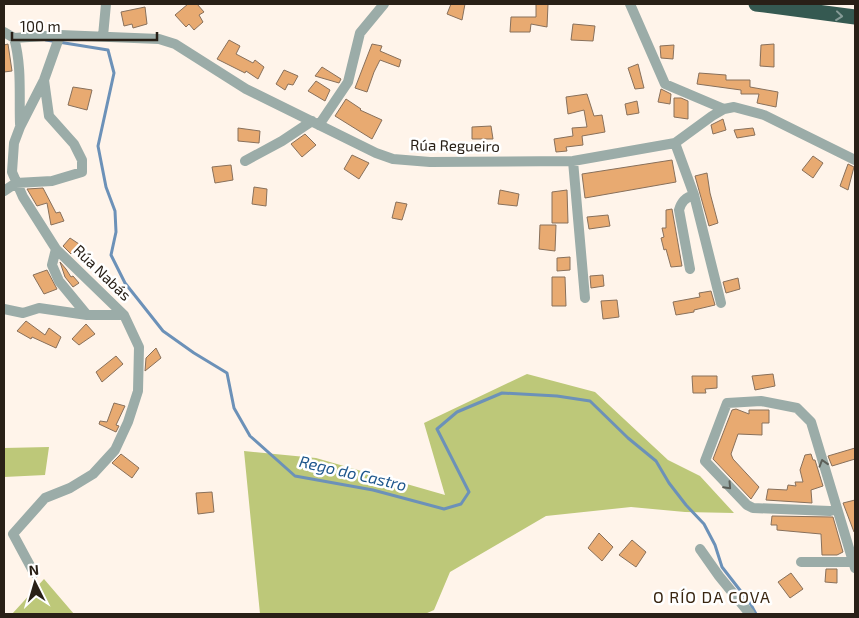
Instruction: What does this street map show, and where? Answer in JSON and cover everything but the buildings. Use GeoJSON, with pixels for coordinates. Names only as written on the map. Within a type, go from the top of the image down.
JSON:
{"type":"FeatureCollection","features":[{"type":"Feature","properties":{"kind":"highway"},"geometry":{"type":"LineString","coordinates":[[756,4],[855,18]]}},
{"type":"Feature","properties":{"kind":"street"},"geometry":{"type":"LineString","coordinates":[[103,36],[106,4]]}},
{"type":"Feature","properties":{"kind":"street"},"geometry":{"type":"LineString","coordinates":[[245,161],[316,123],[348,82],[360,33],[384,4]]}},
{"type":"Feature","properties":{"kind":"street"},"geometry":{"type":"LineString","coordinates":[[630,4],[665,84],[724,109],[734,107],[764,115],[855,160]]}},
{"type":"Feature","properties":{"kind":"street"},"geometry":{"type":"LineString","coordinates":[[4,32],[14,38],[17,50],[20,127]]}},
{"type":"Feature","properties":{"kind":"street"},"geometry":{"type":"LineString","coordinates":[[16,183],[12,172],[14,143],[44,80],[60,35]]}},
{"type":"Feature","properties":{"kind":"street","name":"Rúa Regueiro"},"geometry":{"type":"LineString","coordinates":[[14,38],[60,35],[103,36],[159,39],[175,44],[246,89],[376,153],[393,159],[430,162],[573,160],[675,144],[724,109]]}},
{"type":"Feature","properties":{"kind":"street"},"geometry":{"type":"LineString","coordinates":[[4,191],[16,183],[52,181],[82,172],[82,160],[74,144],[49,116],[44,80]]}},
{"type":"Feature","properties":{"kind":"street"},"geometry":{"type":"LineString","coordinates":[[675,144],[694,195],[721,303]]}},
{"type":"Feature","properties":{"kind":"street"},"geometry":{"type":"LineString","coordinates":[[573,160],[584,298]]}},
{"type":"Feature","properties":{"kind":"street","name":"Rúa Nabás"},"geometry":{"type":"LineString","coordinates":[[16,183],[56,249],[124,315],[140,347],[138,391],[128,422],[115,450],[93,474],[70,488],[45,498],[13,534],[34,573]]}},
{"type":"Feature","properties":{"kind":"street"},"geometry":{"type":"LineString","coordinates":[[690,269],[679,210],[680,205],[688,196],[694,195]]}},
{"type":"Feature","properties":{"kind":"street"},"geometry":{"type":"LineString","coordinates":[[56,249],[52,265],[59,281],[87,315]]}},
{"type":"Feature","properties":{"kind":"street"},"geometry":{"type":"LineString","coordinates":[[4,309],[23,313],[38,308],[87,315],[124,315]]}},
{"type":"Feature","properties":{"kind":"street"},"geometry":{"type":"LineString","coordinates":[[802,562],[855,564],[811,422],[797,408],[762,401],[727,403],[705,462],[747,505],[753,508],[830,511],[837,509]]}},
{"type":"Feature","properties":{"kind":"street"},"geometry":{"type":"LineString","coordinates":[[700,550],[750,614]]}},
{"type":"Feature","properties":{"kind":"green space"},"geometry":{"type":"Polygon","coordinates":[[[527,374],[595,392],[668,460],[700,476],[734,513],[685,512],[631,507],[546,516],[450,572],[434,610],[425,614],[260,614],[244,451],[316,458],[445,495],[424,423],[527,374]]]}},
{"type":"Feature","properties":{"kind":"green space"},"geometry":{"type":"Polygon","coordinates":[[[49,447],[45,475],[4,477],[4,448],[49,447]]]}},
{"type":"Feature","properties":{"kind":"green space"},"geometry":{"type":"Polygon","coordinates":[[[44,579],[74,614],[12,614],[44,579]]]}},
{"type":"Feature","properties":{"kind":"waterway","name":"Rego do Castro"},"geometry":{"type":"LineString","coordinates":[[46,40],[108,50],[114,73],[98,146],[106,187],[115,211],[116,232],[111,255],[125,283],[163,331],[227,373],[234,408],[250,436],[295,476],[373,490],[444,509],[461,504],[469,492],[437,429],[457,412],[502,393],[557,396],[590,401],[628,438],[656,461],[669,483],[704,524],[715,545],[722,567],[750,603],[756,614]]}},
{"type":"Feature","properties":{"kind":"district","name":"O RÍO DA COVA"},"geometry":{"type":"Point","coordinates":[712,597]}}]}
